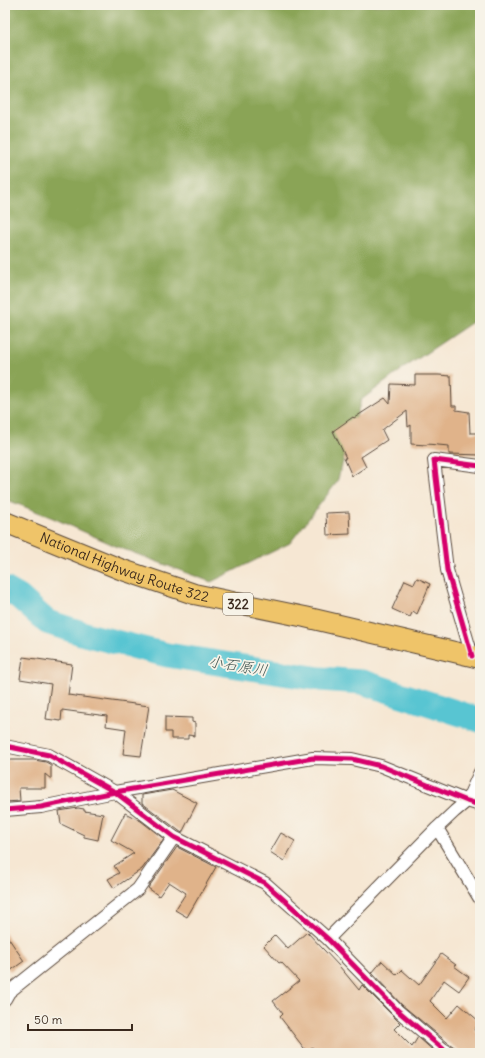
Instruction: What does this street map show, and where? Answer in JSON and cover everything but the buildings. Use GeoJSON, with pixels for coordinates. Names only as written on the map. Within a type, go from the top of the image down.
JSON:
{"type":"FeatureCollection","features":[{"type":"Feature","properties":{"kind":"highway","name":"National Highway Route 322"},"geometry":{"type":"LineString","coordinates":[[5,522],[120,569],[194,594],[476,657]]}},
{"type":"Feature","properties":{"kind":"street"},"geometry":{"type":"LineString","coordinates":[[476,657],[447,570],[434,460],[480,466]]}},
{"type":"Feature","properties":{"kind":"street"},"geometry":{"type":"LineString","coordinates":[[5,746],[48,755],[115,792],[174,837],[265,883],[328,939],[397,1010],[443,1049],[450,1053]]}},
{"type":"Feature","properties":{"kind":"street"},"geometry":{"type":"LineString","coordinates":[[5,810],[41,807],[115,792],[313,758],[352,759],[381,766],[480,805]]}},
{"type":"Feature","properties":{"kind":"street"},"geometry":{"type":"LineString","coordinates":[[328,939],[436,828],[467,801],[480,772]]}},
{"type":"Feature","properties":{"kind":"street"},"geometry":{"type":"LineString","coordinates":[[436,828],[480,899]]}},
{"type":"Feature","properties":{"kind":"street"},"geometry":{"type":"LineString","coordinates":[[5,999],[9,992],[138,889],[174,837]]}},
{"type":"Feature","properties":{"kind":"green space"},"geometry":{"type":"Polygon","coordinates":[[[5,5],[480,5],[480,317],[404,368],[361,400],[337,482],[290,543],[211,582],[118,547],[53,518],[5,499],[5,5]]]}},
{"type":"Feature","properties":{"kind":"waterway","name":"小石原川"},"geometry":{"type":"LineString","coordinates":[[5,589],[19,597],[47,622],[88,635],[167,655],[320,679],[362,682],[480,720]]}},
{"type":"Feature","properties":{"kind":"cycle path"},"geometry":{"type":"LineString","coordinates":[[472,656],[447,570],[434,460],[480,466]]}},
{"type":"Feature","properties":{"kind":"cycle path"},"geometry":{"type":"LineString","coordinates":[[5,746],[49,755],[115,792],[174,837],[265,883],[328,939],[397,1010],[443,1049],[450,1053]]}},
{"type":"Feature","properties":{"kind":"cycle path"},"geometry":{"type":"LineString","coordinates":[[5,810],[41,807],[115,792],[313,758],[352,759],[381,766],[480,805]]}}]}
